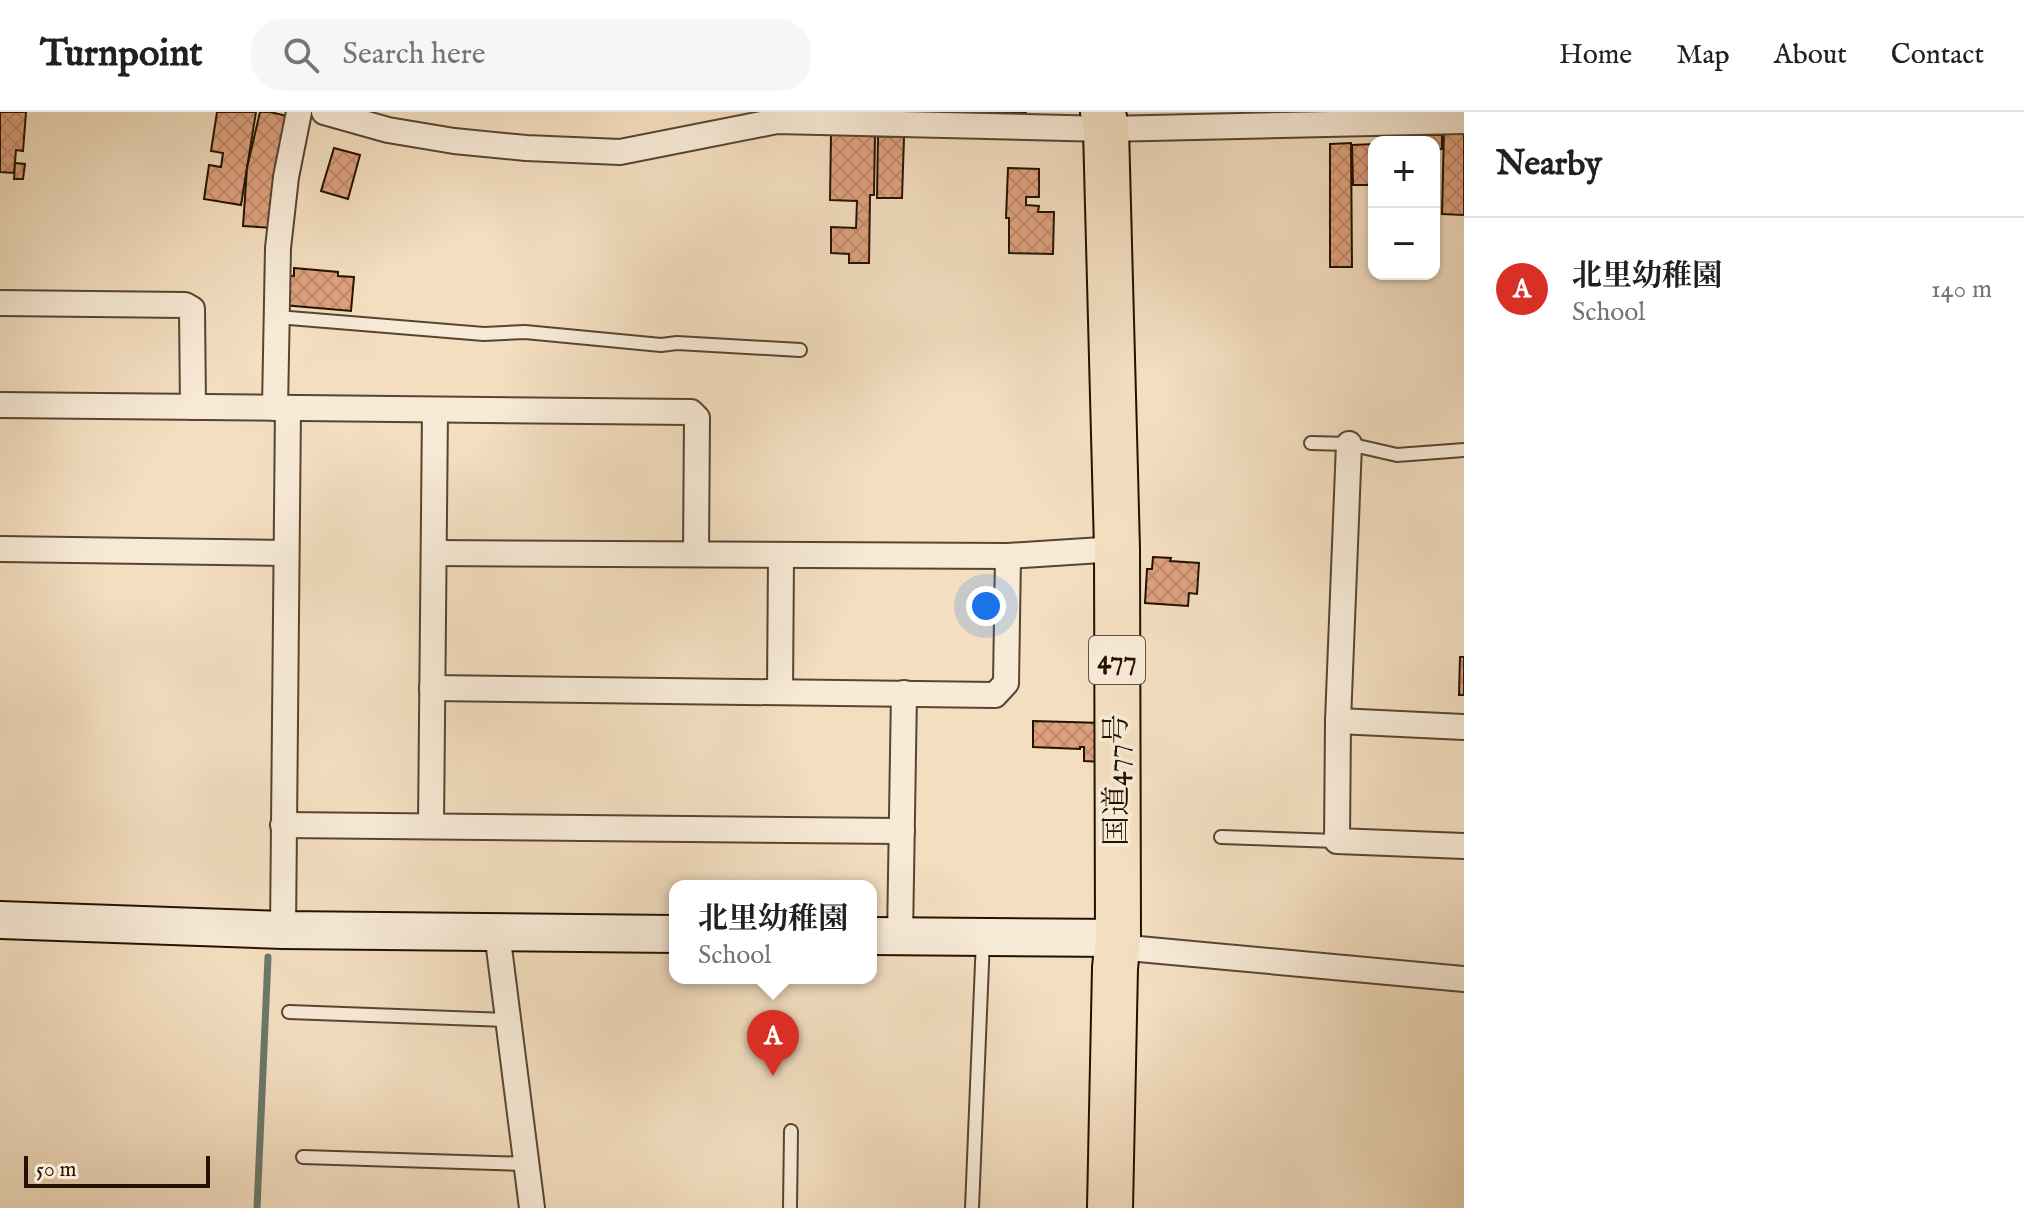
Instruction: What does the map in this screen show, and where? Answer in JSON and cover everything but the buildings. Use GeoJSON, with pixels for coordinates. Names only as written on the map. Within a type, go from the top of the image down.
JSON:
{"type":"FeatureCollection","features":[{"type":"Feature","properties":{"kind":"highway","name":"国道477号"},"geometry":{"type":"LineString","coordinates":[[1105,120],[1117,549],[1117,943],[1110,1208]]}},
{"type":"Feature","properties":{"kind":"street"},"geometry":{"type":"LineString","coordinates":[[283,930],[285,553],[277,317],[278,248],[286,177],[299,112]]}},
{"type":"Feature","properties":{"kind":"street"},"geometry":{"type":"LineString","coordinates":[[324,112],[388,130],[454,141],[620,152],[721,127],[777,121],[1464,121]]}},
{"type":"Feature","properties":{"kind":"street"},"geometry":{"type":"LineString","coordinates":[[0,303],[185,305],[192,309],[193,407]]}},
{"type":"Feature","properties":{"kind":"street"},"geometry":{"type":"LineString","coordinates":[[0,405],[691,412],[697,418],[696,554]]}},
{"type":"Feature","properties":{"kind":"street"},"geometry":{"type":"LineString","coordinates":[[431,826],[435,410]]}},
{"type":"Feature","properties":{"kind":"street"},"geometry":{"type":"LineString","coordinates":[[1349,444],[1338,721],[1337,841],[1464,846]]}},
{"type":"Feature","properties":{"kind":"street"},"geometry":{"type":"LineString","coordinates":[[0,549],[285,553]]}},
{"type":"Feature","properties":{"kind":"street"},"geometry":{"type":"LineString","coordinates":[[434,553],[1008,556],[1117,549]]}},
{"type":"Feature","properties":{"kind":"street"},"geometry":{"type":"LineString","coordinates":[[780,692],[781,555]]}},
{"type":"Feature","properties":{"kind":"street"},"geometry":{"type":"LineString","coordinates":[[432,688],[995,695],[1006,683],[1008,556]]}},
{"type":"Feature","properties":{"kind":"street"},"geometry":{"type":"LineString","coordinates":[[904,693],[902,831],[886,936],[1117,943],[1464,979]]}},
{"type":"Feature","properties":{"kind":"street"},"geometry":{"type":"LineString","coordinates":[[1338,721],[1464,727]]}},
{"type":"Feature","properties":{"kind":"street"},"geometry":{"type":"LineString","coordinates":[[283,825],[902,831]]}},
{"type":"Feature","properties":{"kind":"street"},"geometry":{"type":"LineString","coordinates":[[0,920],[283,930],[669,934]]}},
{"type":"Feature","properties":{"kind":"street"},"geometry":{"type":"LineString","coordinates":[[497,932],[532,1208]]}},
{"type":"Feature","properties":{"kind":"lane"},"geometry":{"type":"LineString","coordinates":[[277,317],[484,334],[525,332],[661,345],[677,343],[800,350]]}},
{"type":"Feature","properties":{"kind":"lane"},"geometry":{"type":"LineString","coordinates":[[1311,443],[1349,444],[1397,455],[1464,450]]}},
{"type":"Feature","properties":{"kind":"lane"},"geometry":{"type":"LineString","coordinates":[[1221,837],[1337,841]]}},
{"type":"Feature","properties":{"kind":"lane"},"geometry":{"type":"LineString","coordinates":[[972,1208],[984,937]]}},
{"type":"Feature","properties":{"kind":"lane"},"geometry":{"type":"LineString","coordinates":[[289,1012],[507,1020]]}},
{"type":"Feature","properties":{"kind":"lane"},"geometry":{"type":"LineString","coordinates":[[790,1208],[791,1131]]}},
{"type":"Feature","properties":{"kind":"lane"},"geometry":{"type":"LineString","coordinates":[[303,1157],[528,1164]]}},
{"type":"Feature","properties":{"kind":"waterway"},"geometry":{"type":"LineString","coordinates":[[257,1208],[268,957]]}},
{"type":"Feature","properties":{"kind":"place","name":"北里幼稚園"},"geometry":{"type":"Point","coordinates":[773,1076]}}]}
